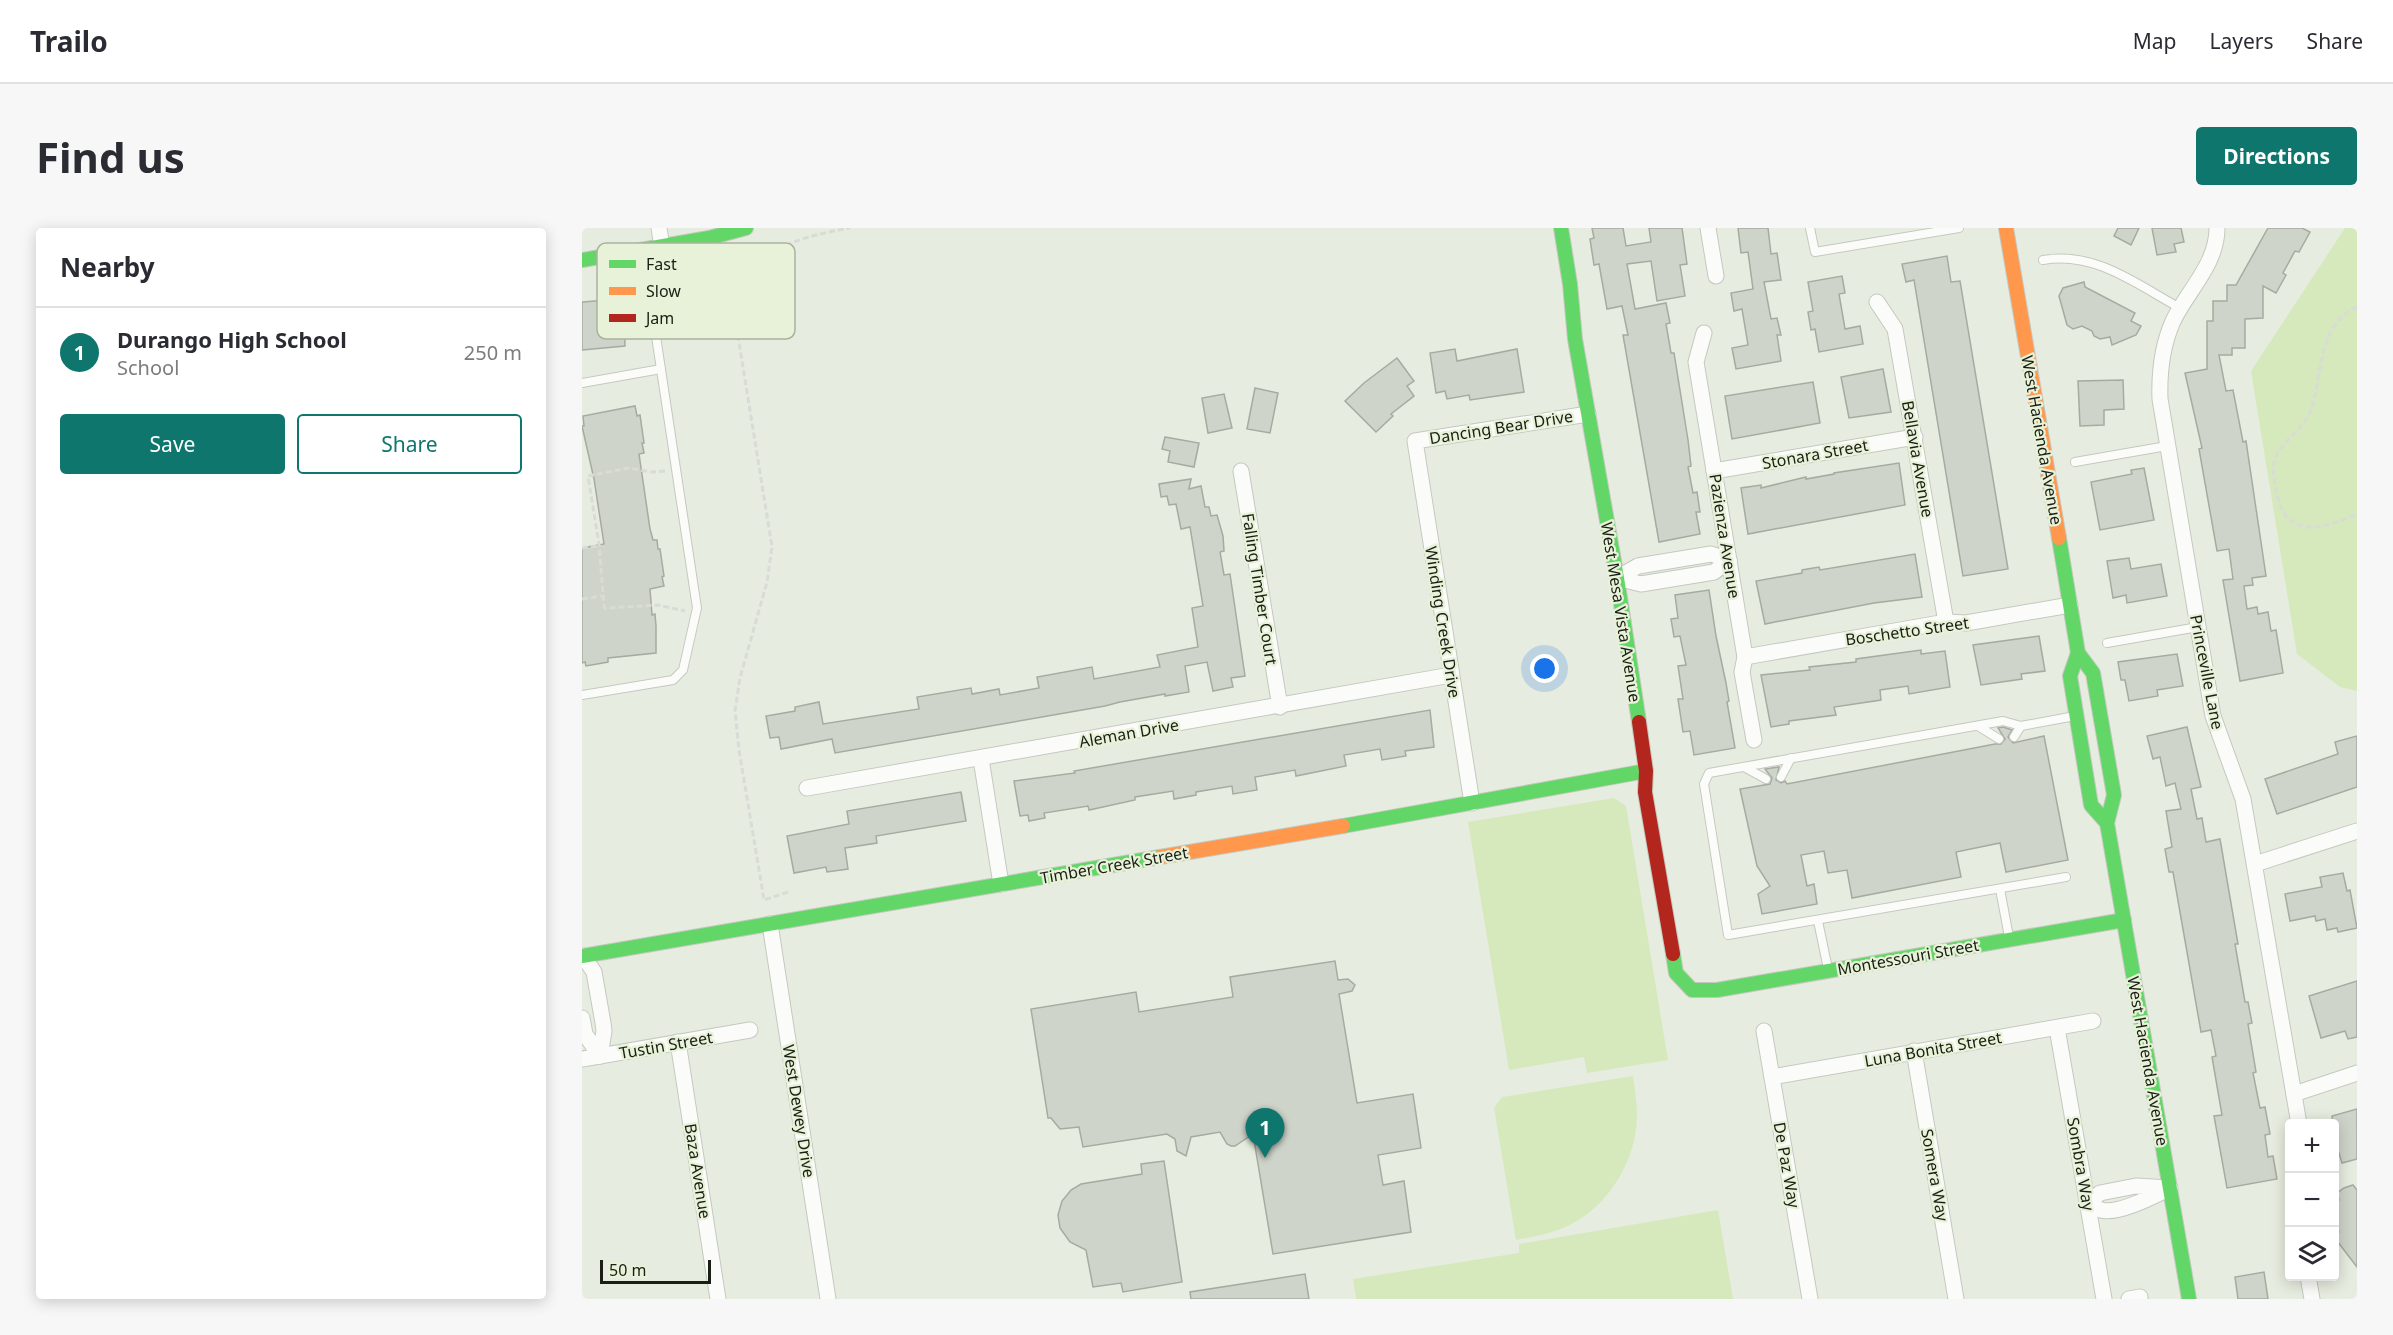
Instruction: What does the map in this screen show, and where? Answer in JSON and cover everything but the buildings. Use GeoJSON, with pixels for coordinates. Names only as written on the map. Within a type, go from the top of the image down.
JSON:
{"type":"FeatureCollection","features":[{"type":"Feature","properties":{"kind":"street"},"geometry":{"type":"LineString","coordinates":[[659,228],[662,243]]}},
{"type":"Feature","properties":{"kind":"street"},"geometry":{"type":"LineString","coordinates":[[680,243],[746,228]]}},
{"type":"Feature","properties":{"kind":"street","name":"West Mesa Vista Avenue"},"geometry":{"type":"LineString","coordinates":[[1561,228],[1570,284],[1575,339],[1617,578],[1646,771],[1645,792],[1676,973],[1692,990]]}},
{"type":"Feature","properties":{"kind":"street"},"geometry":{"type":"LineString","coordinates":[[1708,228],[1716,276]]}},
{"type":"Feature","properties":{"kind":"street","name":"West Hacienda Avenue"},"geometry":{"type":"LineString","coordinates":[[2006,228],[2078,653],[2093,673],[2114,795],[2107,823],[2189,1299]]}},
{"type":"Feature","properties":{"kind":"street","name":"Princeville Lane"},"geometry":{"type":"LineString","coordinates":[[2217,228],[2211,258],[2180,308],[2168,334],[2160,371],[2160,399],[2213,716],[2243,799],[2298,1119]]}},
{"type":"Feature","properties":{"kind":"street"},"geometry":{"type":"LineString","coordinates":[[582,260],[597,257]]}},
{"type":"Feature","properties":{"kind":"street","name":"Bellavia Avenue"},"geometry":{"type":"LineString","coordinates":[[1877,302],[1895,329],[1946,622]]}},
{"type":"Feature","properties":{"kind":"street","name":"Pazienza Avenue"},"geometry":{"type":"LineString","coordinates":[[1704,333],[1696,362],[1744,657],[1743,672],[1754,740]]}},
{"type":"Feature","properties":{"kind":"street","name":"Dancing Bear Drive"},"geometry":{"type":"LineString","coordinates":[[1415,441],[1588,414]]}},
{"type":"Feature","properties":{"kind":"street","name":"Stonara Street"},"geometry":{"type":"LineString","coordinates":[[1714,471],[1915,437]]}},
{"type":"Feature","properties":{"kind":"street","name":"Winding Creek Drive"},"geometry":{"type":"LineString","coordinates":[[1415,441],[1472,803]]}},
{"type":"Feature","properties":{"kind":"street","name":"Falling Timber Court"},"geometry":{"type":"LineString","coordinates":[[1241,471],[1280,707]]}},
{"type":"Feature","properties":{"kind":"street"},"geometry":{"type":"LineString","coordinates":[[1617,578],[1638,566],[1711,554],[1729,560]]}},
{"type":"Feature","properties":{"kind":"street","name":"Boschetto Street"},"geometry":{"type":"LineString","coordinates":[[1744,657],[1946,622],[1966,623],[2070,605]]}},
{"type":"Feature","properties":{"kind":"street","name":"West Hacienda Avenue"},"geometry":{"type":"LineString","coordinates":[[2078,653],[2070,676],[2091,805],[2107,823]]}},
{"type":"Feature","properties":{"kind":"street","name":"Aleman Drive"},"geometry":{"type":"LineString","coordinates":[[807,788],[1280,707],[1451,675]]}},
{"type":"Feature","properties":{"kind":"street"},"geometry":{"type":"LineString","coordinates":[[2077,719],[2088,726],[2091,732],[2096,759],[2114,795]]}},
{"type":"Feature","properties":{"kind":"street"},"geometry":{"type":"LineString","coordinates":[[981,759],[1001,884]]}},
{"type":"Feature","properties":{"kind":"street","name":"Timber Creek Street"},"geometry":{"type":"LineString","coordinates":[[582,956],[1646,771]]}},
{"type":"Feature","properties":{"kind":"street"},"geometry":{"type":"LineString","coordinates":[[2255,864],[2357,831]]}},
{"type":"Feature","properties":{"kind":"street","name":"Montessouri Street"},"geometry":{"type":"LineString","coordinates":[[1692,990],[1717,990],[2124,920]]}},
{"type":"Feature","properties":{"kind":"street","name":"West Dewey Drive"},"geometry":{"type":"LineString","coordinates":[[770,924],[828,1299]]}},
{"type":"Feature","properties":{"kind":"street"},"geometry":{"type":"LineString","coordinates":[[582,956],[594,972],[604,1031],[600,1056]]}},
{"type":"Feature","properties":{"kind":"street","name":"Luna Bonita Street"},"geometry":{"type":"LineString","coordinates":[[1772,1077],[2093,1021]]}},
{"type":"Feature","properties":{"kind":"street"},"geometry":{"type":"LineString","coordinates":[[583,1022],[585,1034],[600,1056]]}},
{"type":"Feature","properties":{"kind":"street","name":"Sombra Way"},"geometry":{"type":"LineString","coordinates":[[2057,1028],[2104,1299]]}},
{"type":"Feature","properties":{"kind":"street","name":"Tustin Street"},"geometry":{"type":"LineString","coordinates":[[582,1059],[750,1030]]}},
{"type":"Feature","properties":{"kind":"street","name":"De Paz Way"},"geometry":{"type":"LineString","coordinates":[[1764,1031],[1810,1299]]}},
{"type":"Feature","properties":{"kind":"street","name":"Baza Avenue"},"geometry":{"type":"LineString","coordinates":[[678,1042],[718,1299]]}},
{"type":"Feature","properties":{"kind":"street","name":"Somera Way"},"geometry":{"type":"LineString","coordinates":[[1914,1051],[1956,1299]]}},
{"type":"Feature","properties":{"kind":"street"},"geometry":{"type":"LineString","coordinates":[[2294,1094],[2357,1073]]}},
{"type":"Feature","properties":{"kind":"street"},"geometry":{"type":"LineString","coordinates":[[2136,1186],[2170,1188],[2138,1204],[2103,1211],[2088,1203],[2100,1193],[2136,1186]]}},
{"type":"Feature","properties":{"kind":"street"},"geometry":{"type":"LineString","coordinates":[[2309,1281],[2312,1299]]}},
{"type":"Feature","properties":{"kind":"lane"},"geometry":{"type":"LineString","coordinates":[[1810,228],[1815,252],[1959,228]]}},
{"type":"Feature","properties":{"kind":"lane"},"geometry":{"type":"LineString","coordinates":[[2043,260],[2069,257],[2096,263],[2180,308]]}},
{"type":"Feature","properties":{"kind":"lane"},"geometry":{"type":"LineString","coordinates":[[582,695],[676,678],[683,670],[696,613],[656,339]]}},
{"type":"Feature","properties":{"kind":"lane"},"geometry":{"type":"LineString","coordinates":[[582,382],[661,369]]}},
{"type":"Feature","properties":{"kind":"lane"},"geometry":{"type":"LineString","coordinates":[[2075,462],[2167,446]]}},
{"type":"Feature","properties":{"kind":"lane"},"geometry":{"type":"LineString","coordinates":[[2107,643],[2198,627]]}},
{"type":"Feature","properties":{"kind":"lane"},"geometry":{"type":"LineString","coordinates":[[2066,877],[1728,935],[1704,784],[1709,773],[1744,766],[2003,721],[2021,726],[2077,719]]}},
{"type":"Feature","properties":{"kind":"lane"},"geometry":{"type":"LineString","coordinates":[[1978,726],[1999,739]]}},
{"type":"Feature","properties":{"kind":"lane"},"geometry":{"type":"LineString","coordinates":[[2014,737],[2021,726]]}},
{"type":"Feature","properties":{"kind":"lane"},"geometry":{"type":"LineString","coordinates":[[1781,777],[1791,758]]}},
{"type":"Feature","properties":{"kind":"lane"},"geometry":{"type":"LineString","coordinates":[[1744,766],[1766,779]]}},
{"type":"Feature","properties":{"kind":"lane"},"geometry":{"type":"LineString","coordinates":[[2000,889],[2009,939]]}},
{"type":"Feature","properties":{"kind":"lane"},"geometry":{"type":"LineString","coordinates":[[1818,921],[1828,970]]}},
{"type":"Feature","properties":{"kind":"lane"},"geometry":{"type":"LineString","coordinates":[[583,1022],[603,1023]]}},
{"type":"Feature","properties":{"kind":"lane"},"geometry":{"type":"LineString","coordinates":[[2120,1189],[2123,1207]]}},
{"type":"Feature","properties":{"kind":"path"},"geometry":{"type":"LineString","coordinates":[[795,243],[806,238],[850,228]]}},
{"type":"Feature","properties":{"kind":"path"},"geometry":{"type":"LineString","coordinates":[[2357,307],[2336,322],[2318,373],[2312,408],[2303,425],[2276,457],[2273,469],[2279,506],[2286,518],[2300,526],[2328,526],[2357,514]]}},
{"type":"Feature","properties":{"kind":"path"},"geometry":{"type":"LineString","coordinates":[[740,339],[768,511],[772,553],[767,582],[740,678],[735,711],[739,750],[764,900],[788,892]]}},
{"type":"Feature","properties":{"kind":"path"},"geometry":{"type":"LineString","coordinates":[[676,469],[651,472],[629,468],[588,476],[599,546],[604,596],[602,596],[604,608],[658,605],[696,613]]}},
{"type":"Feature","properties":{"kind":"path"},"geometry":{"type":"LineString","coordinates":[[582,548],[599,546]]}},
{"type":"Feature","properties":{"kind":"path"},"geometry":{"type":"LineString","coordinates":[[582,599],[602,596]]}},
{"type":"Feature","properties":{"kind":"green space"},"geometry":{"type":"Polygon","coordinates":[[[2345,228],[2357,228],[2357,691],[2340,687],[2297,654],[2251,371],[2345,228]]]}},
{"type":"Feature","properties":{"kind":"green space"},"geometry":{"type":"Polygon","coordinates":[[[1614,798],[1626,806],[1668,1060],[1587,1073],[1584,1057],[1509,1070],[1468,822],[1614,798]]]}},
{"type":"Feature","properties":{"kind":"green space"},"geometry":{"type":"Polygon","coordinates":[[[1633,1076],[1637,1112],[1636,1132],[1627,1162],[1611,1190],[1590,1212],[1570,1225],[1548,1233],[1516,1240],[1494,1108],[1502,1097],[1633,1076]]]}},
{"type":"Feature","properties":{"kind":"green space"},"geometry":{"type":"Polygon","coordinates":[[[1718,1210],[1733,1299],[1356,1299],[1353,1279],[1519,1253],[1519,1244],[1718,1210]]]}},
{"type":"Feature","properties":{"kind":"traffic: fast"},"geometry":{"type":"LineString","coordinates":[[680,243],[746,228]]}},
{"type":"Feature","properties":{"kind":"traffic: fast"},"geometry":{"type":"LineString","coordinates":[[1561,228],[1570,284],[1575,339],[1617,578],[1639,722]]}},
{"type":"Feature","properties":{"kind":"traffic: fast"},"geometry":{"type":"LineString","coordinates":[[582,260],[597,257]]}},
{"type":"Feature","properties":{"kind":"traffic: fast"},"geometry":{"type":"LineString","coordinates":[[2059,538],[2078,653],[2093,673],[2114,795],[2107,823],[2189,1299]]}},
{"type":"Feature","properties":{"kind":"traffic: fast"},"geometry":{"type":"LineString","coordinates":[[2078,653],[2070,676],[2091,805],[2107,823]]}},
{"type":"Feature","properties":{"kind":"traffic: fast"},"geometry":{"type":"LineString","coordinates":[[1343,826],[1646,771]]}},
{"type":"Feature","properties":{"kind":"traffic: fast"},"geometry":{"type":"LineString","coordinates":[[582,956],[1160,857]]}},
{"type":"Feature","properties":{"kind":"traffic: fast"},"geometry":{"type":"LineString","coordinates":[[1673,954],[1676,973],[1692,990],[1717,990],[2124,920]]}},
{"type":"Feature","properties":{"kind":"traffic: slow"},"geometry":{"type":"LineString","coordinates":[[2006,228],[2059,538]]}},
{"type":"Feature","properties":{"kind":"traffic: slow"},"geometry":{"type":"LineString","coordinates":[[1160,857],[1343,826]]}},
{"type":"Feature","properties":{"kind":"traffic: jam"},"geometry":{"type":"LineString","coordinates":[[1639,722],[1646,771],[1645,792],[1673,954]]}},
{"type":"Feature","properties":{"kind":"place","name":"Durango High School"},"geometry":{"type":"Point","coordinates":[1265,1158]}}]}
